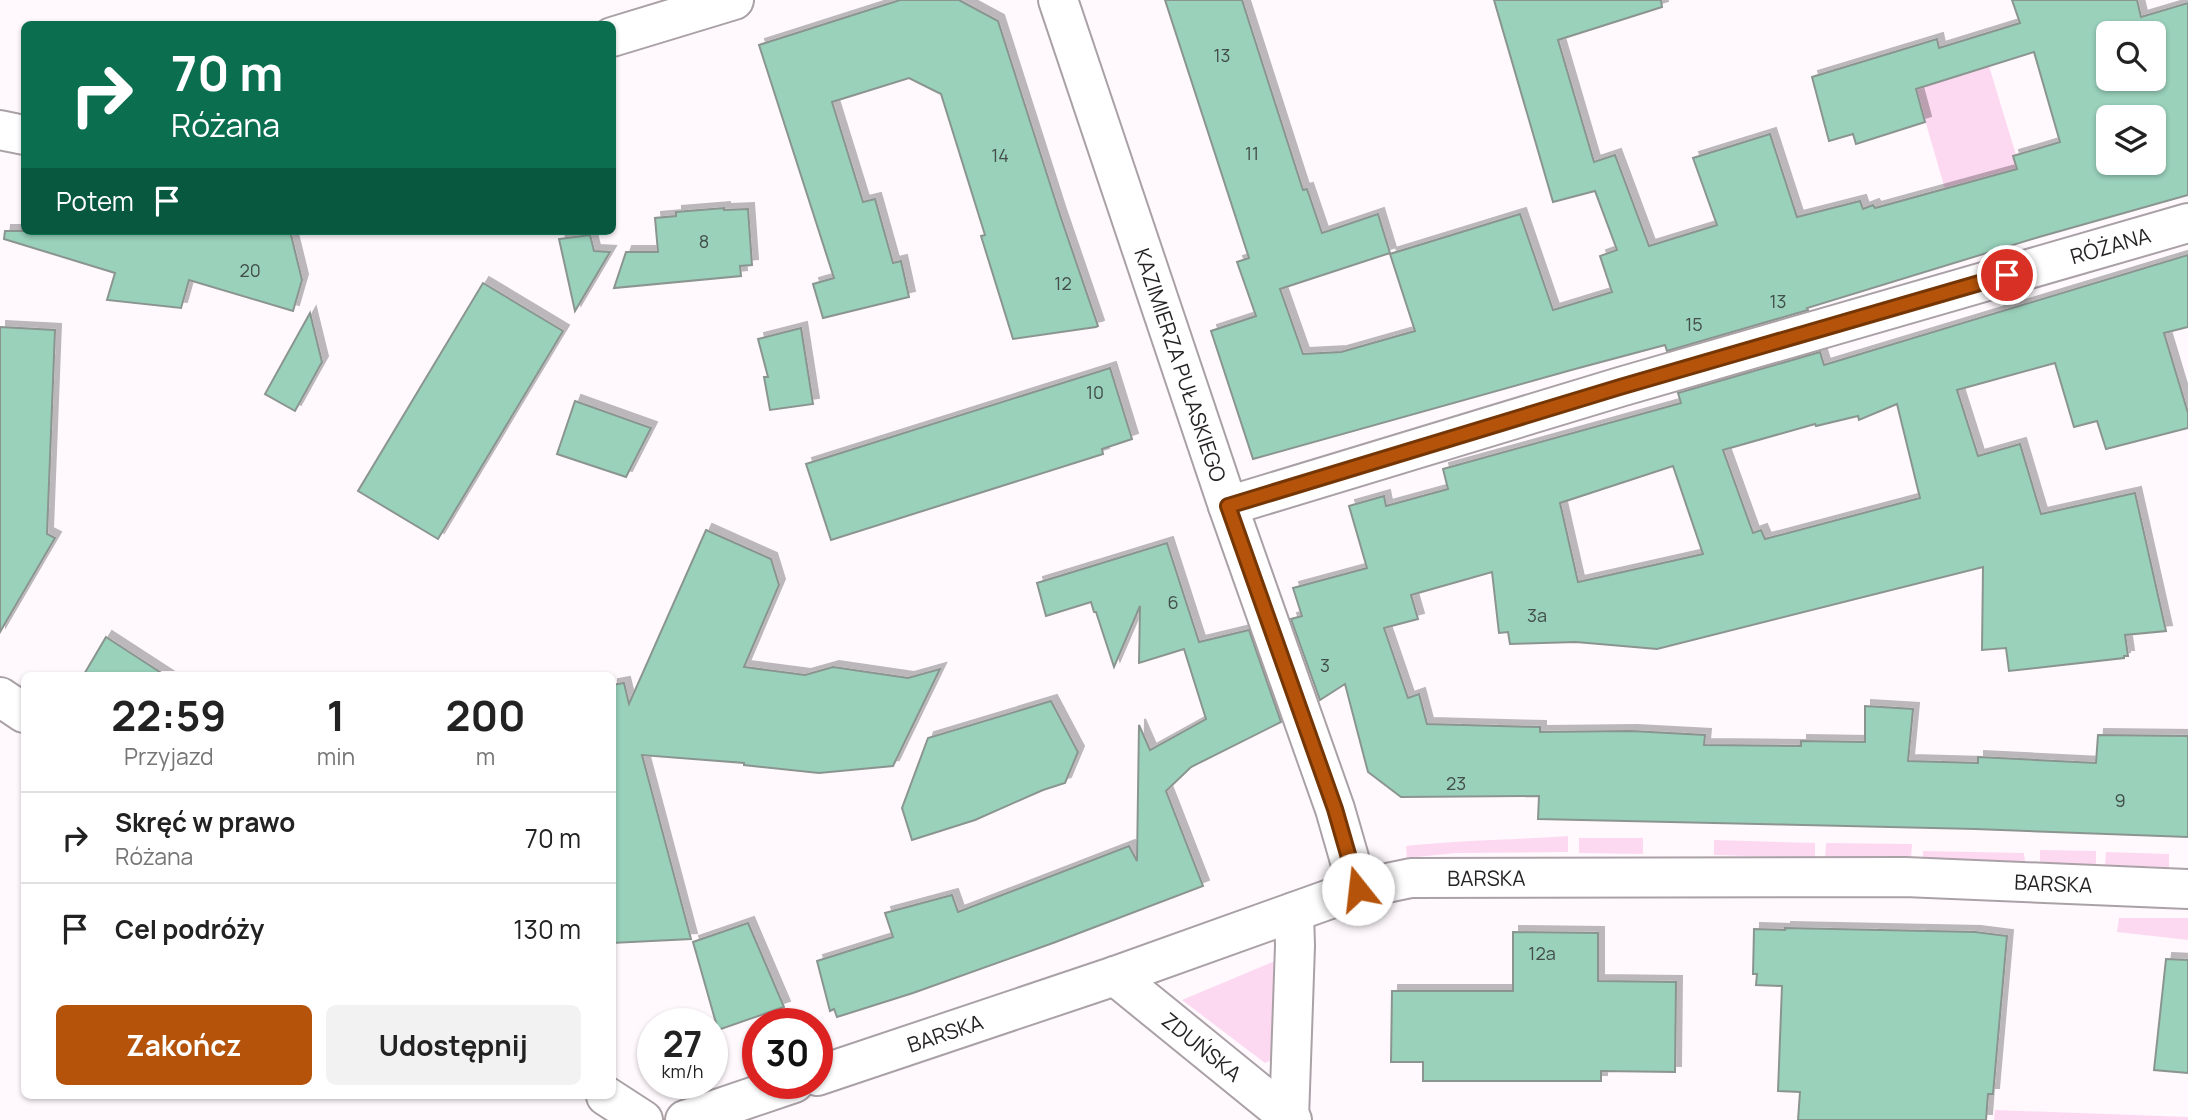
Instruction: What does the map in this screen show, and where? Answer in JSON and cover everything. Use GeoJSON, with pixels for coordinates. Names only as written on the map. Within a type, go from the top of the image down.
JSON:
{"type":"FeatureCollection","features":[{"type":"Feature","properties":{"kind":"street"},"geometry":{"type":"LineString","coordinates":[[616,36],[734,0]]}},
{"type":"Feature","properties":{"kind":"street","name":"KAZIMIERZA PUŁASKIEGO"},"geometry":{"type":"LineString","coordinates":[[1058,0],[1228,506],[1335,809],[1358,889]]}},
{"type":"Feature","properties":{"kind":"street"},"geometry":{"type":"LineString","coordinates":[[0,130],[21,134]]}},
{"type":"Feature","properties":{"kind":"street","name":"RÓŻANA"},"geometry":{"type":"LineString","coordinates":[[1228,506],[1607,391],[2188,223]]}},
{"type":"Feature","properties":{"kind":"street"},"geometry":{"type":"LineString","coordinates":[[0,697],[21,711]]}},
{"type":"Feature","properties":{"kind":"street","name":"BARSKA"},"geometry":{"type":"LineString","coordinates":[[833,1071],[1115,976],[1358,889],[1410,878],[1905,877],[2188,889]]}},
{"type":"Feature","properties":{"kind":"street","name":"ZDUŃSKA"},"geometry":{"type":"LineString","coordinates":[[1291,1119],[1294,912]]}},
{"type":"Feature","properties":{"kind":"street","name":"ZDUŃSKA"},"geometry":{"type":"LineString","coordinates":[[1115,976],[1291,1119]]}},
{"type":"Feature","properties":{"kind":"street"},"geometry":{"type":"LineString","coordinates":[[611,1099],[643,1120]]}},
{"type":"Feature","properties":{"kind":"street"},"geometry":{"type":"LineString","coordinates":[[685,1120],[747,1099]]}},
{"type":"Feature","properties":{"kind":"shaded area"},"geometry":{"type":"Polygon","coordinates":[[[1989,66],[2016,155],[2013,156],[2017,169],[1945,189],[1916,89],[1989,66]]]}},
{"type":"Feature","properties":{"kind":"shaded area"},"geometry":{"type":"Polygon","coordinates":[[[1568,836],[1568,852],[1456,853],[1407,858],[1406,846],[1568,836]]]}},
{"type":"Feature","properties":{"kind":"shaded area"},"geometry":{"type":"Polygon","coordinates":[[[1579,838],[1643,838],[1643,854],[1579,853],[1579,838]]]}},
{"type":"Feature","properties":{"kind":"shaded area"},"geometry":{"type":"Polygon","coordinates":[[[1714,840],[1815,843],[1815,858],[1714,855],[1714,840]]]}},
{"type":"Feature","properties":{"kind":"shaded area"},"geometry":{"type":"Polygon","coordinates":[[[1826,843],[1912,844],[1911,860],[1825,859],[1826,843]]]}},
{"type":"Feature","properties":{"kind":"shaded area"},"geometry":{"type":"Polygon","coordinates":[[[2040,850],[2096,851],[2096,865],[2040,863],[2040,850]]]}},
{"type":"Feature","properties":{"kind":"shaded area"},"geometry":{"type":"Polygon","coordinates":[[[1923,851],[2024,853],[2025,862],[1923,861],[1923,851]]]}},
{"type":"Feature","properties":{"kind":"shaded area"},"geometry":{"type":"Polygon","coordinates":[[[2106,852],[2169,854],[2169,867],[2105,865],[2106,852]]]}},
{"type":"Feature","properties":{"kind":"shaded area"},"geometry":{"type":"Polygon","coordinates":[[[2119,918],[2188,918],[2188,940],[2117,932],[2119,918]]]}},
{"type":"Feature","properties":{"kind":"shaded area"},"geometry":{"type":"Polygon","coordinates":[[[1275,961],[1277,1031],[1274,1059],[1265,1063],[1182,1000],[1275,961]]]}},
{"type":"Feature","properties":{"kind":"shaded area"},"geometry":{"type":"Polygon","coordinates":[[[1995,1110],[2188,1117],[2188,1120],[1994,1120],[1995,1110]]]}},
{"type":"Feature","properties":{"kind":"building"},"geometry":{"type":"Polygon","coordinates":[[[900,0],[959,0],[998,21],[1098,326],[1013,339],[981,236],[985,235],[941,94],[909,78],[832,102],[863,202],[875,199],[893,263],[901,261],[909,297],[823,318],[813,284],[834,278],[759,45],[900,0]]]}},
{"type":"Feature","properties":{"kind":"building"},"geometry":{"type":"Polygon","coordinates":[[[1165,0],[1242,0],[1303,190],[1307,189],[1322,233],[1378,214],[1390,253],[1280,289],[1303,354],[1341,352],[1415,331],[1390,254],[1520,214],[1553,310],[1612,292],[1600,256],[1617,250],[1595,191],[1553,202],[1494,0],[1661,0],[1662,7],[1558,40],[1594,162],[1615,155],[1649,246],[1717,225],[1693,158],[1770,134],[1797,217],[1860,201],[1863,209],[1873,205],[1875,208],[2017,169],[2013,156],[2060,142],[2034,52],[1916,89],[1925,122],[1856,144],[1853,134],[1829,141],[1812,77],[1937,39],[1939,48],[2020,23],[2012,0],[2137,0],[2141,17],[2188,3],[2188,195],[2039,237],[1807,308],[1808,310],[1667,351],[1665,345],[1253,459],[1211,331],[1256,316],[1237,262],[1249,258],[1165,0]]]}},
{"type":"Feature","properties":{"kind":"building"},"geometry":{"type":"Polygon","coordinates":[[[748,209],[752,265],[740,266],[741,276],[614,288],[626,252],[658,252],[655,218],[676,216],[676,212],[748,209]]]}},
{"type":"Feature","properties":{"kind":"building"},"geometry":{"type":"Polygon","coordinates":[[[5,231],[21,231],[21,235],[291,235],[302,280],[293,311],[189,280],[181,308],[107,300],[115,273],[4,239],[5,231]]]}},
{"type":"Feature","properties":{"kind":"building"},"geometry":{"type":"Polygon","coordinates":[[[590,235],[594,251],[610,252],[575,311],[559,239],[590,235]]]}},
{"type":"Feature","properties":{"kind":"building"},"geometry":{"type":"Polygon","coordinates":[[[2188,255],[2188,327],[2164,333],[2188,413],[2188,428],[2106,449],[2097,421],[2074,427],[2055,363],[1957,390],[1978,456],[2020,444],[2041,514],[2135,493],[2166,631],[2125,635],[2128,656],[2124,658],[2009,671],[2006,648],[1982,650],[1983,567],[1657,649],[1576,642],[1510,644],[1508,632],[1499,633],[1492,572],[1411,595],[1418,619],[1384,628],[1408,698],[1419,694],[1427,724],[1540,727],[1540,732],[1631,731],[1705,735],[1704,745],[1801,746],[1801,741],[1865,742],[1865,706],[1913,709],[1908,761],[1978,763],[1978,757],[2096,763],[2098,735],[2188,736],[2188,837],[1975,829],[1538,819],[1539,796],[1401,797],[1368,772],[1345,684],[1320,700],[1291,619],[1302,616],[1293,588],[1367,568],[1349,506],[1384,496],[1386,506],[1448,489],[1443,469],[1681,403],[1678,393],[1820,352],[1824,365],[2188,255]],[[1897,404],[1859,420],[1858,416],[1816,426],[1815,424],[1723,450],[1753,533],[1761,530],[1765,539],[1920,498],[1897,404]],[[1673,466],[1560,503],[1578,582],[1703,554],[1673,466]]]}},
{"type":"Feature","properties":{"kind":"building"},"geometry":{"type":"Polygon","coordinates":[[[483,283],[563,331],[438,539],[358,491],[483,283]]]}},
{"type":"Feature","properties":{"kind":"building"},"geometry":{"type":"Polygon","coordinates":[[[310,313],[322,362],[295,411],[265,394],[310,313]]]}},
{"type":"Feature","properties":{"kind":"building"},"geometry":{"type":"Polygon","coordinates":[[[0,327],[55,330],[47,534],[55,538],[0,632],[0,327]]]}},
{"type":"Feature","properties":{"kind":"building"},"geometry":{"type":"Polygon","coordinates":[[[801,328],[813,404],[770,410],[764,377],[768,377],[758,339],[801,328]]]}},
{"type":"Feature","properties":{"kind":"building"},"geometry":{"type":"Polygon","coordinates":[[[1110,368],[1132,439],[1102,449],[1103,454],[831,540],[806,464],[1110,368]]]}},
{"type":"Feature","properties":{"kind":"building"},"geometry":{"type":"Polygon","coordinates":[[[575,401],[651,428],[626,477],[557,454],[575,401]]]}},
{"type":"Feature","properties":{"kind":"building"},"geometry":{"type":"Polygon","coordinates":[[[706,530],[771,559],[779,585],[744,667],[805,675],[833,667],[908,678],[940,669],[893,766],[819,773],[744,763],[642,755],[691,939],[616,943],[616,684],[624,683],[629,704],[706,530]]]}},
{"type":"Feature","properties":{"kind":"building"},"geometry":{"type":"Polygon","coordinates":[[[1167,543],[1199,642],[1249,630],[1281,722],[1191,767],[1166,791],[1203,886],[1053,943],[837,1017],[834,1009],[829,1008],[817,961],[893,937],[885,913],[952,895],[958,912],[1129,846],[1137,861],[1139,725],[1150,750],[1206,719],[1184,649],[1139,663],[1140,606],[1114,667],[1091,602],[1046,616],[1037,583],[1167,543]]]}},
{"type":"Feature","properties":{"kind":"building"},"geometry":{"type":"Polygon","coordinates":[[[106,637],[160,672],[85,672],[106,637]]]}},
{"type":"Feature","properties":{"kind":"building"},"geometry":{"type":"Polygon","coordinates":[[[1051,701],[1078,752],[1065,783],[975,820],[912,840],[902,808],[928,738],[1051,701]]]}},
{"type":"Feature","properties":{"kind":"building"},"geometry":{"type":"Polygon","coordinates":[[[748,923],[784,1007],[742,1008],[742,1022],[728,1027],[728,1008],[712,1008],[693,942],[748,923]]]}},
{"type":"Feature","properties":{"kind":"building"},"geometry":{"type":"Polygon","coordinates":[[[1754,929],[1975,932],[2007,936],[1993,1094],[1988,1094],[1986,1120],[1798,1120],[1800,1092],[1778,1091],[1782,986],[1756,985],[1757,974],[1753,974],[1754,929]]]}},
{"type":"Feature","properties":{"kind":"building"},"geometry":{"type":"Polygon","coordinates":[[[1513,932],[1598,933],[1598,981],[1676,982],[1675,1072],[1601,1071],[1601,1081],[1423,1081],[1423,1062],[1391,1062],[1392,991],[1513,991],[1513,932]]]}},
{"type":"Feature","properties":{"kind":"building"},"geometry":{"type":"Polygon","coordinates":[[[2166,959],[2188,960],[2188,1073],[2154,1070],[2166,959]]]}},
{"type":"Feature","properties":{"kind":"route"},"geometry":{"type":"LineString","coordinates":[[1358,889],[1335,809],[1228,506],[1620,387],[2007,275]]}}]}
